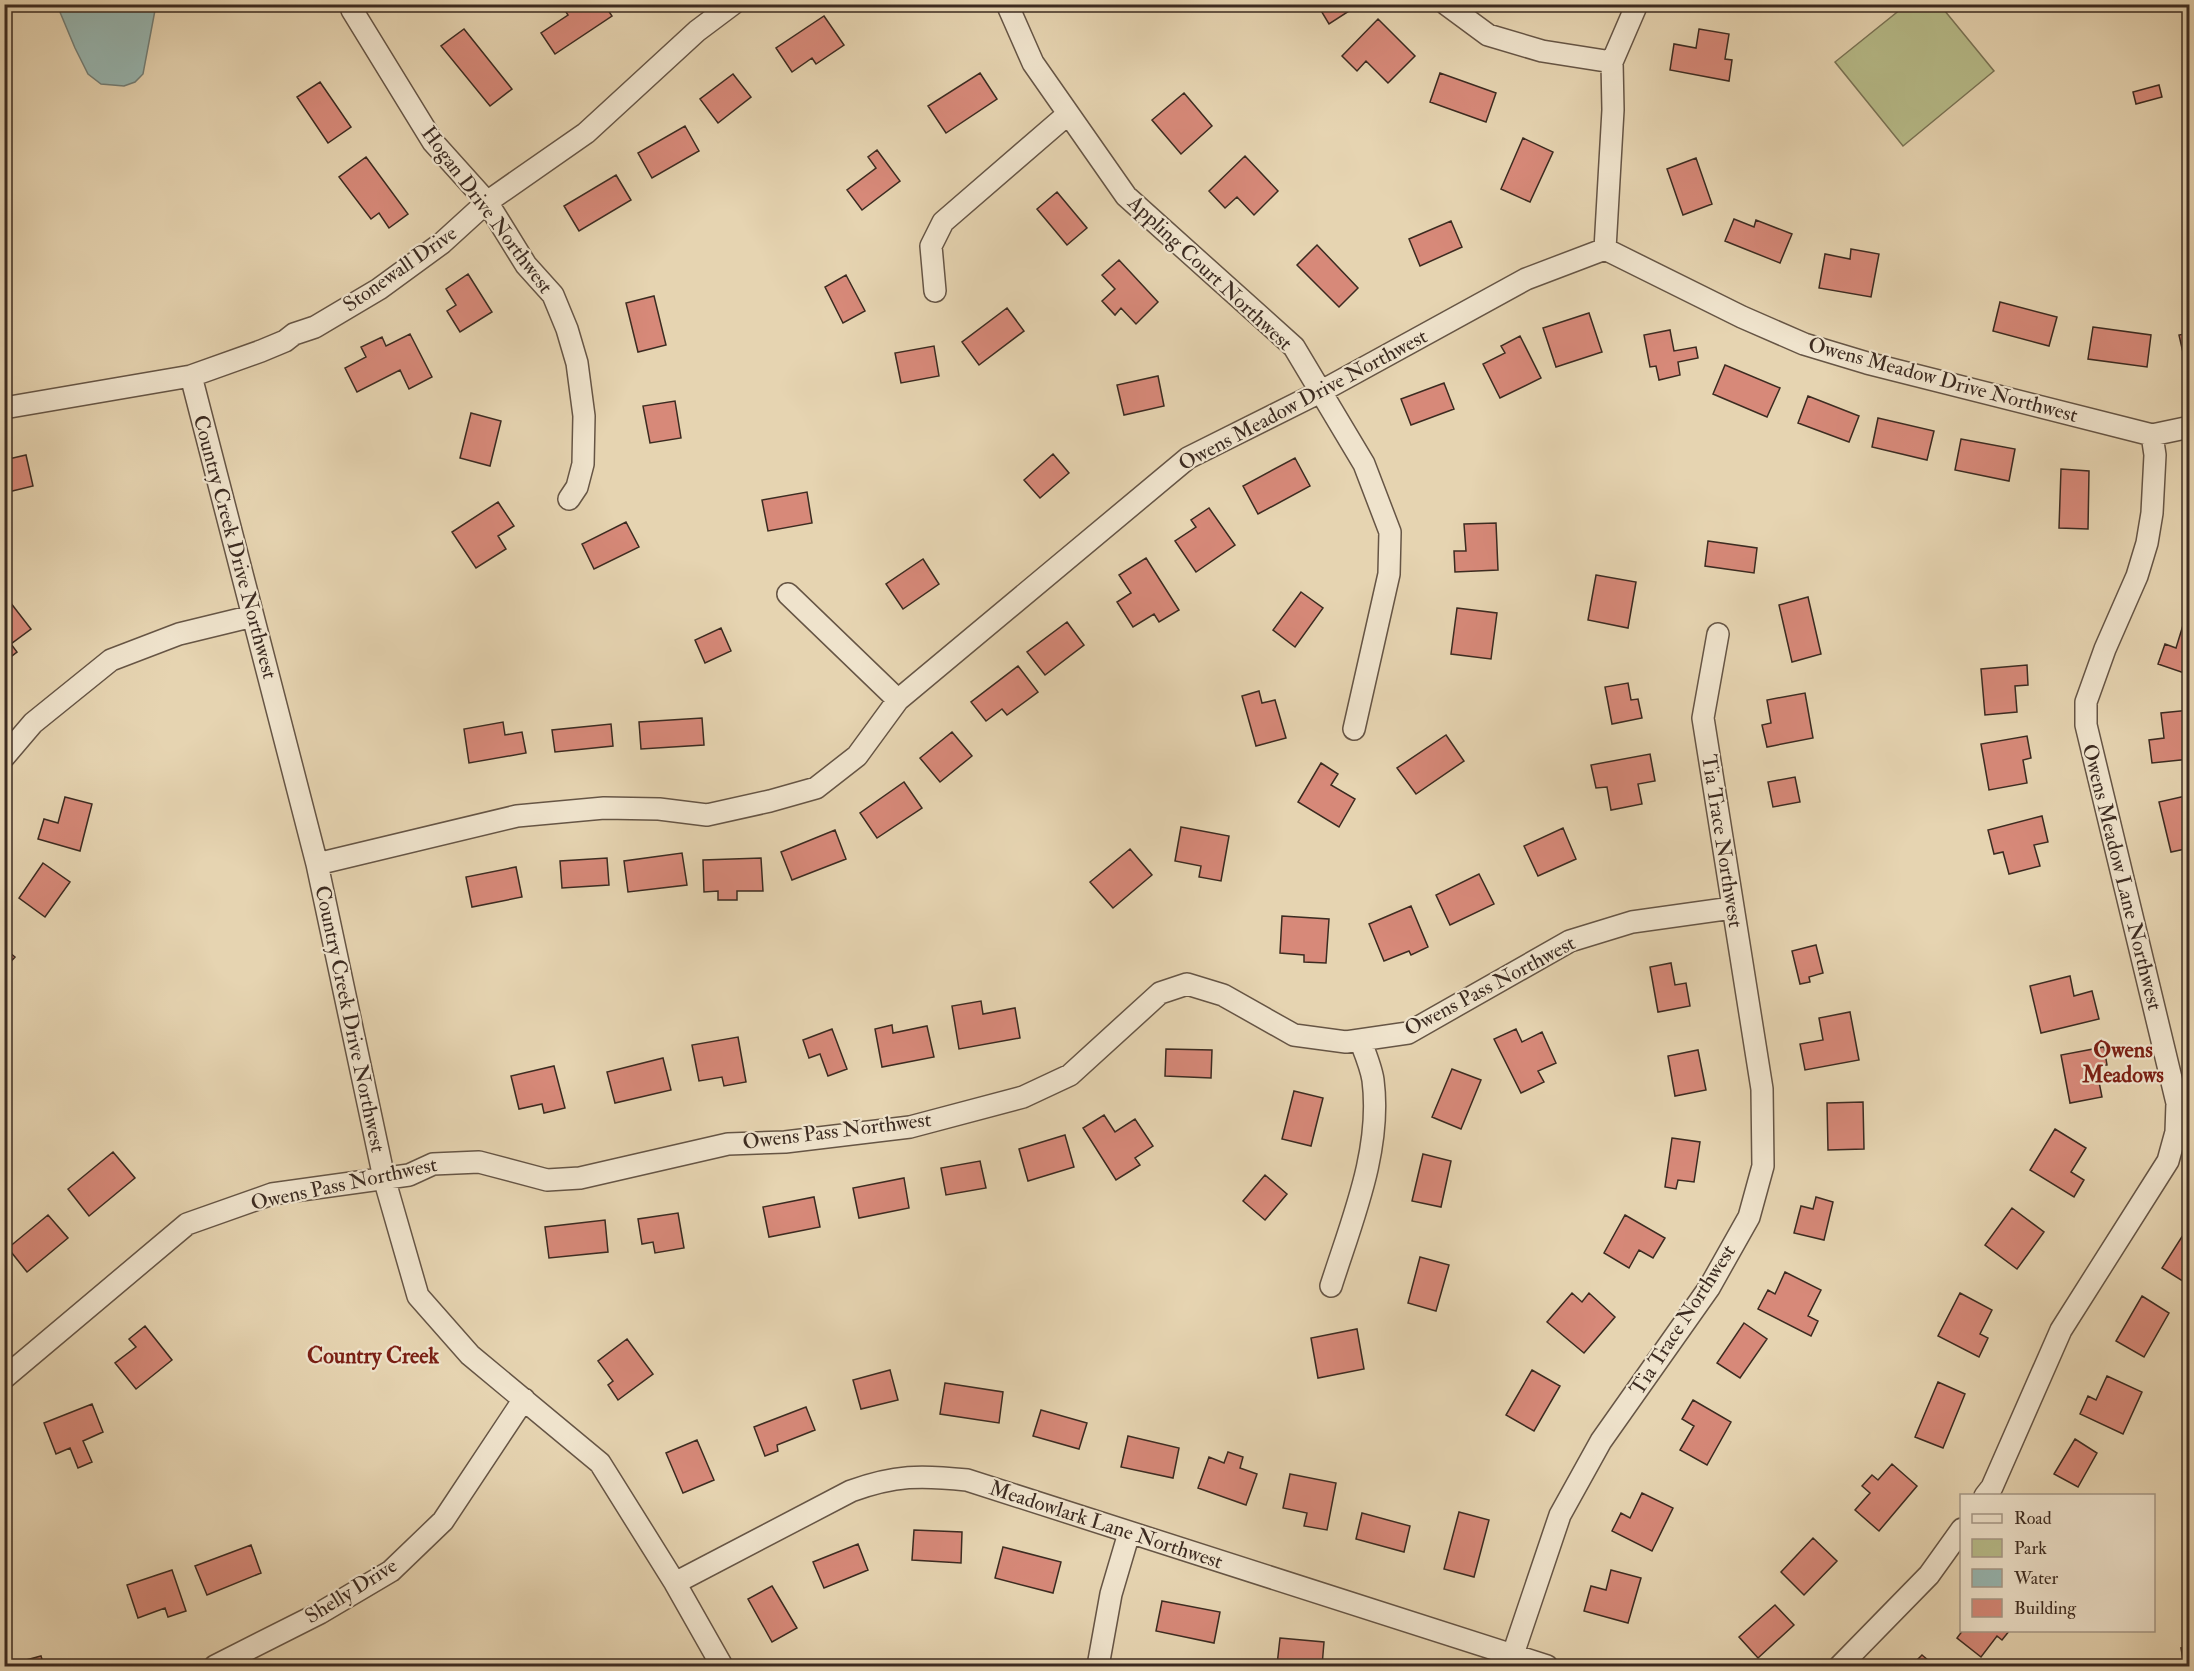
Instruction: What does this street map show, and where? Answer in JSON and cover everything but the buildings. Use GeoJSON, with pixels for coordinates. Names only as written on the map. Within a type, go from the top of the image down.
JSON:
{"type":"FeatureCollection","features":[{"type":"Feature","properties":{"kind":"street","name":"Hogan Drive Northwest"},"geometry":{"type":"LineString","coordinates":[[351,4],[352,10],[433,142],[487,202],[526,265],[553,296],[578,363],[584,416],[583,464],[578,487],[569,499]]}},
{"type":"Feature","properties":{"kind":"street","name":"Stonewall Drive"},"geometry":{"type":"LineString","coordinates":[[4,408],[191,376],[261,351],[285,341],[294,334],[315,327],[381,287],[442,243],[487,202],[586,133],[697,31],[733,4]]}},
{"type":"Feature","properties":{"kind":"street","name":"Appling Court Northwest"},"geometry":{"type":"LineString","coordinates":[[1007,4],[1033,63],[1126,196],[1293,347],[1364,464],[1390,532],[1389,574],[1354,729]]}},
{"type":"Feature","properties":{"kind":"street"},"geometry":{"type":"LineString","coordinates":[[1446,4],[1488,35],[1542,51],[1612,62]]}},
{"type":"Feature","properties":{"kind":"street"},"geometry":{"type":"LineString","coordinates":[[1605,249],[1613,110],[1612,62],[1637,4]]}},
{"type":"Feature","properties":{"kind":"street"},"geometry":{"type":"LineString","coordinates":[[935,291],[931,246],[943,222],[1068,114]]}},
{"type":"Feature","properties":{"kind":"street","name":"Owens Meadow Drive Northwest"},"geometry":{"type":"LineString","coordinates":[[317,864],[517,816],[604,808],[659,809],[707,815],[816,788],[857,756],[898,700],[1188,458],[1320,392],[1526,279],[1605,249],[1742,317],[1803,344],[1867,363],[2152,435],[2190,428]]}},
{"type":"Feature","properties":{"kind":"street","name":"Country Creek Drive Northwest"},"geometry":{"type":"LineString","coordinates":[[191,376],[317,864],[384,1179],[417,1296],[470,1355],[600,1463],[675,1583],[722,1666]]}},
{"type":"Feature","properties":{"kind":"street","name":"Owens Meadow Lane Northwest"},"geometry":{"type":"LineString","coordinates":[[1987,1494],[1992,1487],[2061,1330],[2168,1161],[2176,1132],[2176,1103],[2086,725],[2086,702],[2105,649],[2137,576],[2146,543],[2152,513],[2155,455],[2152,435]]}},
{"type":"Feature","properties":{"kind":"street"},"geometry":{"type":"LineString","coordinates":[[788,594],[898,700]]}},
{"type":"Feature","properties":{"kind":"street"},"geometry":{"type":"LineString","coordinates":[[4,757],[33,723],[111,660],[179,634],[254,616]]}},
{"type":"Feature","properties":{"kind":"street","name":"Tia Trace Northwest"},"geometry":{"type":"LineString","coordinates":[[1510,1662],[1560,1515],[1601,1441],[1709,1288],[1749,1217],[1763,1166],[1762,1089],[1703,718],[1718,634]]}},
{"type":"Feature","properties":{"kind":"street","name":"Owens Pass Northwest"},"geometry":{"type":"LineString","coordinates":[[4,1378],[187,1224],[272,1194],[409,1175],[433,1164],[479,1162],[547,1180],[580,1178],[728,1144],[785,1142],[917,1125],[1023,1097],[1070,1075],[1161,993],[1187,984],[1223,995],[1294,1035],[1346,1042],[1408,1033],[1570,940],[1632,922],[1732,908]]}},
{"type":"Feature","properties":{"kind":"street"},"geometry":{"type":"LineString","coordinates":[[1330,1286],[1362,1187],[1376,1116],[1373,1077],[1360,1040]]}},
{"type":"Feature","properties":{"kind":"street","name":"Shelly Drive"},"geometry":{"type":"LineString","coordinates":[[216,1666],[320,1613],[391,1571],[444,1521],[524,1399]]}},
{"type":"Feature","properties":{"kind":"street","name":"Meadowlark Lane Northwest"},"geometry":{"type":"LineString","coordinates":[[675,1583],[851,1491],[879,1481],[903,1476],[934,1476],[968,1480],[1510,1662],[1547,1666]]}},
{"type":"Feature","properties":{"kind":"street"},"geometry":{"type":"LineString","coordinates":[[1840,1666],[1929,1575],[1960,1532]]}},
{"type":"Feature","properties":{"kind":"street"},"geometry":{"type":"LineString","coordinates":[[1098,1666],[1111,1594],[1129,1533]]}},
{"type":"Feature","properties":{"kind":"green space"},"geometry":{"type":"Polygon","coordinates":[[[1906,5],[1940,5],[1994,71],[1903,146],[1835,62],[1906,5]]]}},
{"type":"Feature","properties":{"kind":"water"},"geometry":{"type":"Polygon","coordinates":[[[57,5],[156,5],[143,74],[135,82],[124,86],[101,84],[88,74],[57,5]]]}},
{"type":"Feature","properties":{"kind":"district","name":"Owens Meadows"},"geometry":{"type":"Point","coordinates":[2123,1062]}},
{"type":"Feature","properties":{"kind":"district","name":"Country Creek"},"geometry":{"type":"Point","coordinates":[373,1356]}}]}
